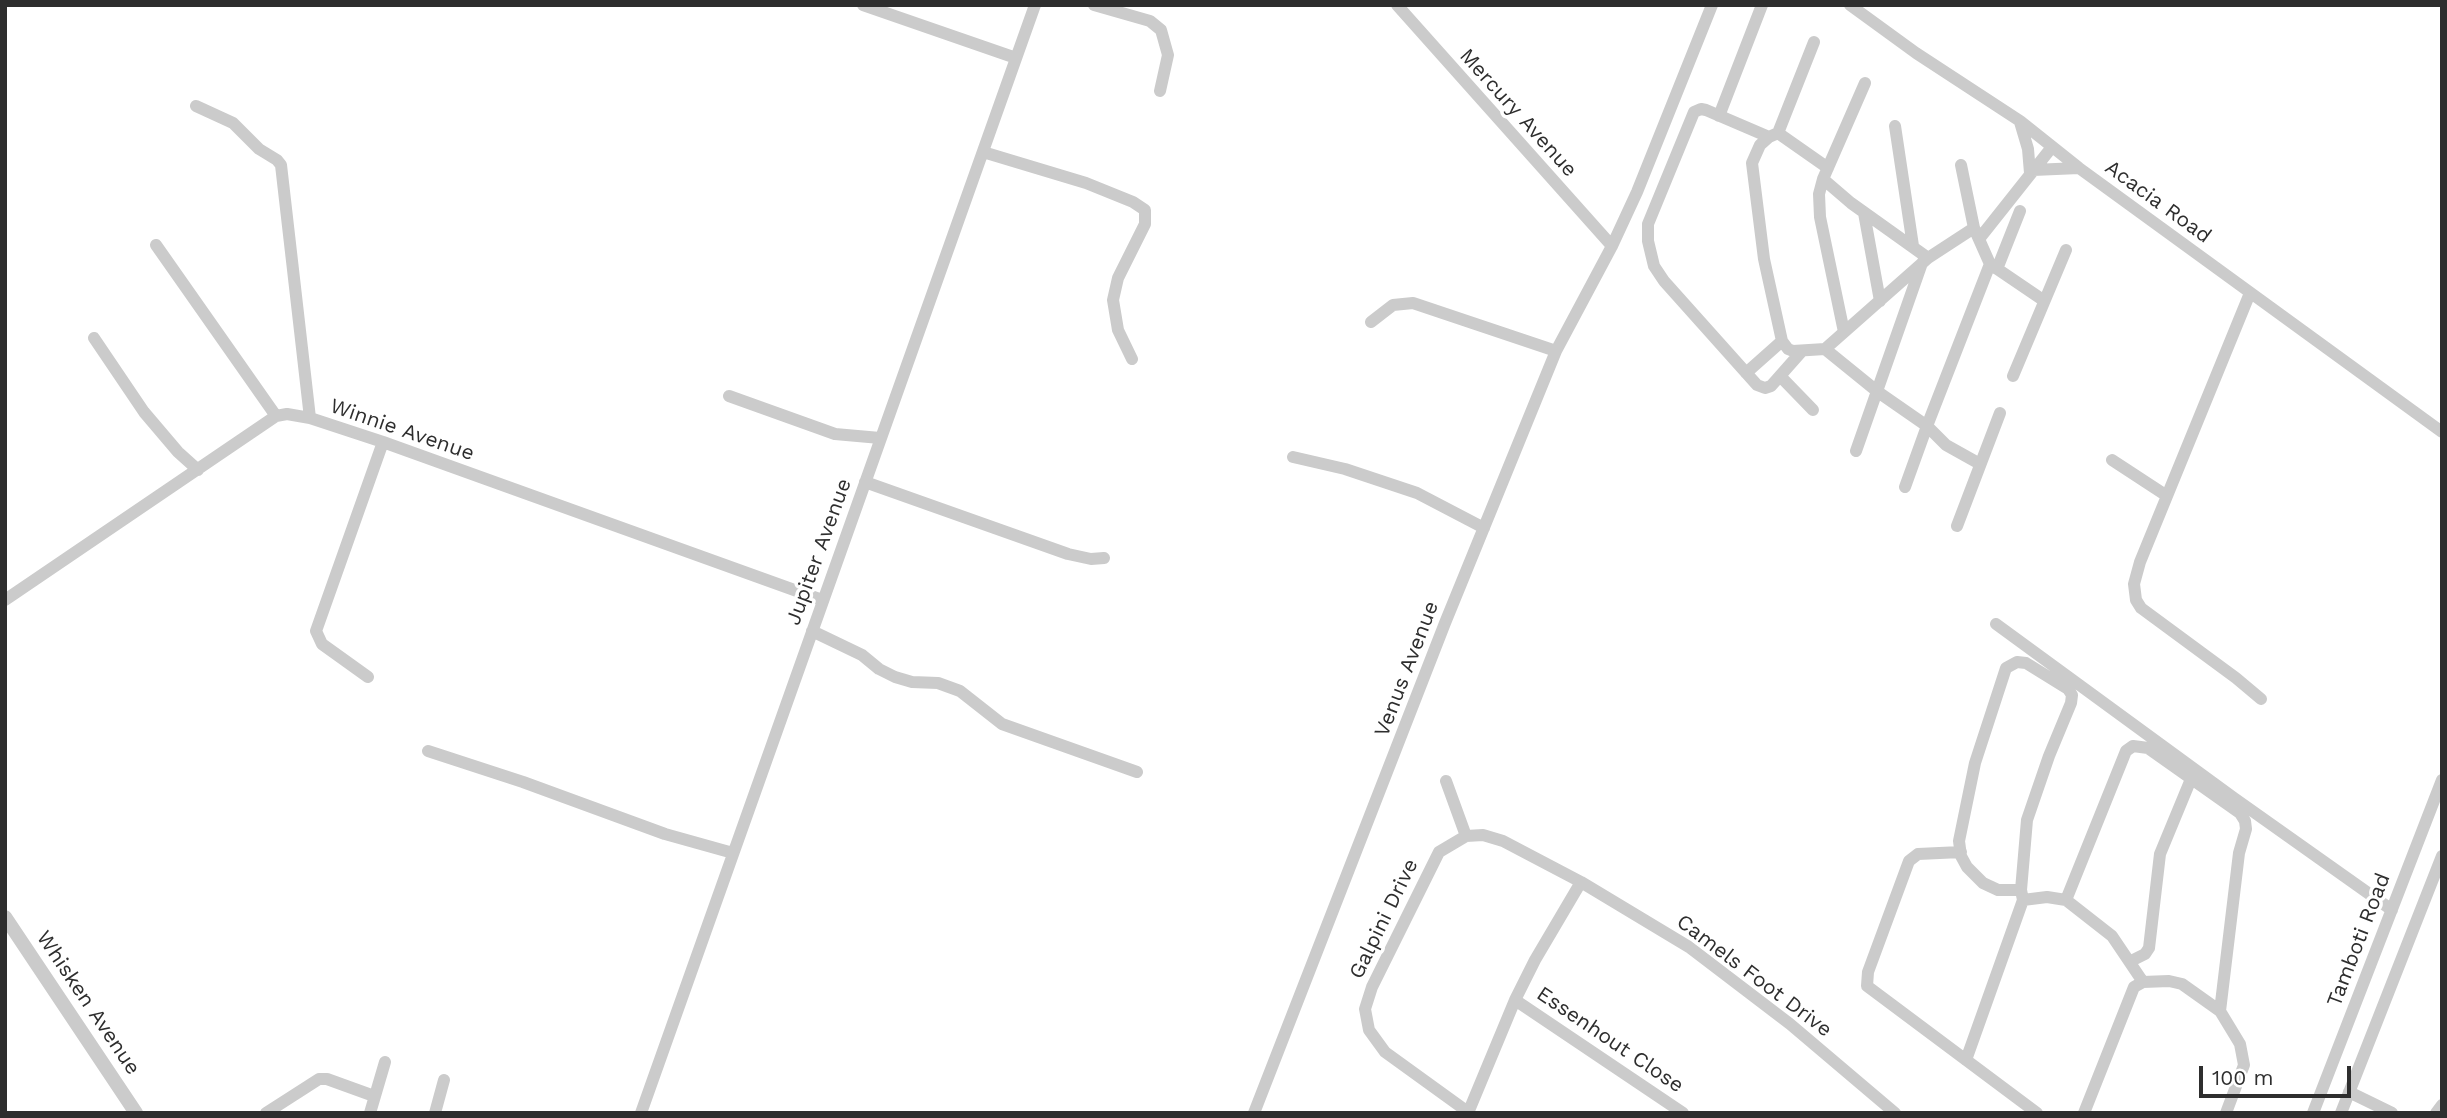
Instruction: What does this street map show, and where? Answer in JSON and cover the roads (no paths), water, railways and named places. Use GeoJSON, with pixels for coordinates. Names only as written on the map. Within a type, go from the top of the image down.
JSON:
{"type":"FeatureCollection","features":[{"type":"Feature","properties":{"kind":"street"},"geometry":{"type":"LineString","coordinates":[[863,5],[1016,58]]}},
{"type":"Feature","properties":{"kind":"street","name":"Jupiter Avenue"},"geometry":{"type":"LineString","coordinates":[[641,1113],[1035,5]]}},
{"type":"Feature","properties":{"kind":"street"},"geometry":{"type":"LineString","coordinates":[[1094,5],[1150,21],[1161,30],[1168,55],[1160,92]]}},
{"type":"Feature","properties":{"kind":"street","name":"Mercury Avenue"},"geometry":{"type":"LineString","coordinates":[[1397,5],[1612,246]]}},
{"type":"Feature","properties":{"kind":"street","name":"Venus Avenue"},"geometry":{"type":"LineString","coordinates":[[1254,1113],[1445,623],[1556,351],[1612,246],[1637,192],[1712,5]]}},
{"type":"Feature","properties":{"kind":"street"},"geometry":{"type":"LineString","coordinates":[[1719,116],[1762,5]]}},
{"type":"Feature","properties":{"kind":"street","name":"Acacia Road"},"geometry":{"type":"LineString","coordinates":[[1850,5],[1916,53],[2020,121],[2079,168],[2442,432]]}},
{"type":"Feature","properties":{"kind":"street"},"geometry":{"type":"LineString","coordinates":[[1814,42],[1773,135],[1753,156],[1752,172],[1764,259],[1782,341],[1791,350],[1825,349],[1925,260],[1976,234],[2052,148]]}},
{"type":"Feature","properties":{"kind":"street"},"geometry":{"type":"LineString","coordinates":[[1844,332],[1819,218],[1819,194],[1825,173],[1865,83]]}},
{"type":"Feature","properties":{"kind":"street"},"geometry":{"type":"LineString","coordinates":[[197,106],[233,123],[259,149],[281,165],[310,418]]}},
{"type":"Feature","properties":{"kind":"street"},"geometry":{"type":"LineString","coordinates":[[1802,351],[1771,386],[1766,388],[1757,385],[1664,281],[1654,266],[1648,241],[1648,224],[1692,114],[1701,109],[1773,135],[1825,173],[1864,213],[1913,246],[1925,260]]}},
{"type":"Feature","properties":{"kind":"street"},"geometry":{"type":"LineString","coordinates":[[2020,121],[2031,171]]}},
{"type":"Feature","properties":{"kind":"street"},"geometry":{"type":"LineString","coordinates":[[1895,126],[1913,246]]}},
{"type":"Feature","properties":{"kind":"street"},"geometry":{"type":"LineString","coordinates":[[983,152],[1086,183],[1146,210],[1145,224],[1118,278],[1113,300],[1118,330],[1132,359]]}},
{"type":"Feature","properties":{"kind":"street"},"geometry":{"type":"LineString","coordinates":[[1961,165],[1976,234],[1994,266],[2043,300]]}},
{"type":"Feature","properties":{"kind":"street"},"geometry":{"type":"LineString","coordinates":[[2031,171],[2079,168]]}},
{"type":"Feature","properties":{"kind":"street"},"geometry":{"type":"LineString","coordinates":[[1905,488],[1927,426],[2020,211]]}},
{"type":"Feature","properties":{"kind":"street"},"geometry":{"type":"LineString","coordinates":[[1864,213],[1880,301]]}},
{"type":"Feature","properties":{"kind":"street"},"geometry":{"type":"LineString","coordinates":[[5,600],[276,416],[156,245]]}},
{"type":"Feature","properties":{"kind":"street"},"geometry":{"type":"LineString","coordinates":[[2013,376],[2066,250]]}},
{"type":"Feature","properties":{"kind":"street"},"geometry":{"type":"LineString","coordinates":[[1856,452],[1925,260]]}},
{"type":"Feature","properties":{"kind":"street"},"geometry":{"type":"LineString","coordinates":[[2249,293],[2140,562],[2134,584],[2136,600],[2141,608],[2261,699]]}},
{"type":"Feature","properties":{"kind":"street"},"geometry":{"type":"LineString","coordinates":[[1371,322],[1393,304],[1413,303],[1556,351]]}},
{"type":"Feature","properties":{"kind":"street"},"geometry":{"type":"LineString","coordinates":[[94,338],[144,412],[198,470]]}},
{"type":"Feature","properties":{"kind":"street"},"geometry":{"type":"LineString","coordinates":[[1746,373],[1782,341]]}},
{"type":"Feature","properties":{"kind":"street"},"geometry":{"type":"LineString","coordinates":[[1825,349],[1878,392],[1927,426],[1946,445],[1980,464]]}},
{"type":"Feature","properties":{"kind":"street"},"geometry":{"type":"LineString","coordinates":[[1782,376],[1813,410]]}},
{"type":"Feature","properties":{"kind":"street"},"geometry":{"type":"LineString","coordinates":[[729,396],[835,434],[880,438]]}},
{"type":"Feature","properties":{"kind":"street"},"geometry":{"type":"LineString","coordinates":[[1957,526],[2000,413]]}},
{"type":"Feature","properties":{"kind":"street","name":"Winnie Avenue"},"geometry":{"type":"LineString","coordinates":[[276,416],[310,418],[383,442],[822,600]]}},
{"type":"Feature","properties":{"kind":"street"},"geometry":{"type":"LineString","coordinates":[[368,677],[323,645],[316,631],[383,442]]}},
{"type":"Feature","properties":{"kind":"street"},"geometry":{"type":"LineString","coordinates":[[1293,457],[1417,493],[1484,528]]}},
{"type":"Feature","properties":{"kind":"street"},"geometry":{"type":"LineString","coordinates":[[2112,460],[2167,496]]}},
{"type":"Feature","properties":{"kind":"street"},"geometry":{"type":"LineString","coordinates":[[865,482],[1068,554],[1091,559],[1104,558]]}},
{"type":"Feature","properties":{"kind":"street"},"geometry":{"type":"LineString","coordinates":[[1996,624],[2392,910]]}},
{"type":"Feature","properties":{"kind":"street"},"geometry":{"type":"LineString","coordinates":[[812,631],[862,655],[880,669],[901,679],[938,683],[960,691],[1002,724],[1137,772]]}},
{"type":"Feature","properties":{"kind":"street"},"geometry":{"type":"LineString","coordinates":[[1966,1060],[2022,895],[2027,820],[2072,695],[2068,689],[2026,663],[2014,662],[2006,668],[1975,763],[1959,841],[1967,867],[1983,883],[1998,890],[2022,895],[2066,900],[2112,936],[2143,982]]}},
{"type":"Feature","properties":{"kind":"street"},"geometry":{"type":"LineString","coordinates":[[2066,900],[2129,748],[2148,748],[2240,813],[2246,824],[2239,853],[2220,1012]]}},
{"type":"Feature","properties":{"kind":"street"},"geometry":{"type":"LineString","coordinates":[[428,751],[523,782],[665,834],[733,853]]}},
{"type":"Feature","properties":{"kind":"street"},"geometry":{"type":"LineString","coordinates":[[2131,961],[2140,958],[2149,948],[2160,855],[2191,779]]}},
{"type":"Feature","properties":{"kind":"street","name":"Tamboti Road"},"geometry":{"type":"LineString","coordinates":[[2313,1113],[2442,780]]}},
{"type":"Feature","properties":{"kind":"street"},"geometry":{"type":"LineString","coordinates":[[1446,781],[1466,836],[1483,835],[1503,841],[1581,882],[1515,1000],[1468,1113]]}},
{"type":"Feature","properties":{"kind":"street","name":"Galpini Drive"},"geometry":{"type":"LineString","coordinates":[[1466,836],[1443,849],[1435,858],[1371,987],[1365,1009],[1369,1030],[1385,1052],[1468,1113]]}},
{"type":"Feature","properties":{"kind":"street"},"geometry":{"type":"LineString","coordinates":[[1961,852],[1918,854],[1909,861],[1866,979],[1867,986],[2038,1113]]}},
{"type":"Feature","properties":{"kind":"street"},"geometry":{"type":"LineString","coordinates":[[2341,1113],[2442,856]]}},
{"type":"Feature","properties":{"kind":"street","name":"Camels Foot Drive"},"geometry":{"type":"LineString","coordinates":[[1581,882],[1689,947],[1790,1024],[1895,1113]]}},
{"type":"Feature","properties":{"kind":"street","name":"Whisken Avenue"},"geometry":{"type":"LineString","coordinates":[[7,923],[136,1113]]}},
{"type":"Feature","properties":{"kind":"street"},"geometry":{"type":"LineString","coordinates":[[2084,1113],[2131,993],[2143,982],[2178,982],[2220,1012],[2237,1037],[2245,1059],[2226,1113]]}},
{"type":"Feature","properties":{"kind":"street","name":"Essenhout Close"},"geometry":{"type":"LineString","coordinates":[[1515,1000],[1683,1113]]}},
{"type":"Feature","properties":{"kind":"street"},"geometry":{"type":"LineString","coordinates":[[370,1113],[385,1062]]}},
{"type":"Feature","properties":{"kind":"street"},"geometry":{"type":"LineString","coordinates":[[266,1113],[319,1079],[327,1079],[374,1096]]}},
{"type":"Feature","properties":{"kind":"street"},"geometry":{"type":"LineString","coordinates":[[435,1113],[444,1080]]}},
{"type":"Feature","properties":{"kind":"street"},"geometry":{"type":"LineString","coordinates":[[2349,1092],[2392,1113]]}},
{"type":"Feature","properties":{"kind":"street"},"geometry":{"type":"LineString","coordinates":[[2436,1113],[2442,1105]]}}]}
